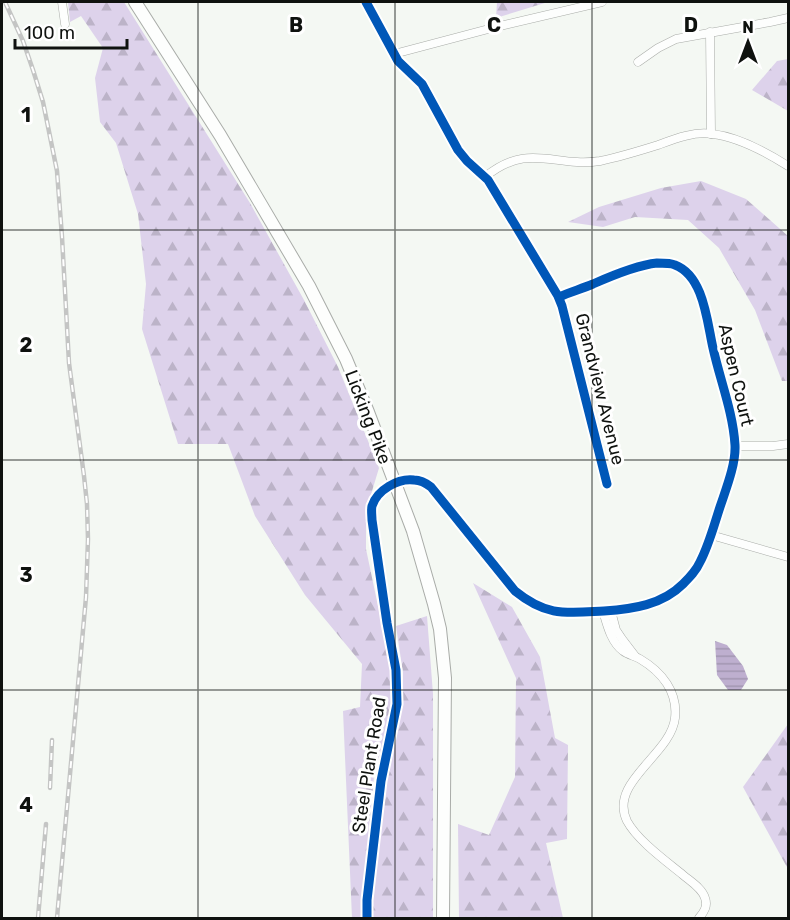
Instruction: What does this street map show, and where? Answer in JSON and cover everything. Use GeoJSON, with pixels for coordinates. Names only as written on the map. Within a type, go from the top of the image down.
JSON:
{"type":"FeatureCollection","features":[{"type":"Feature","properties":{"kind":"main road","name":"Licking Pike"},"geometry":{"type":"LineString","coordinates":[[135,2],[220,135],[309,286],[346,359],[412,531],[434,604],[442,651],[445,710],[443,918]]}},
{"type":"Feature","properties":{"kind":"street"},"geometry":{"type":"LineString","coordinates":[[62,2],[65,24]]}},
{"type":"Feature","properties":{"kind":"street","name":"Grandview Avenue"},"geometry":{"type":"LineString","coordinates":[[366,2],[399,62],[422,84],[458,150],[485,177],[559,297],[607,484]]}},
{"type":"Feature","properties":{"kind":"street"},"geometry":{"type":"LineString","coordinates":[[394,54],[602,2]]}},
{"type":"Feature","properties":{"kind":"street"},"geometry":{"type":"LineString","coordinates":[[638,62],[657,48],[676,39],[789,18]]}},
{"type":"Feature","properties":{"kind":"street"},"geometry":{"type":"LineString","coordinates":[[710,32],[711,134]]}},
{"type":"Feature","properties":{"kind":"street"},"geometry":{"type":"LineString","coordinates":[[485,177],[497,168],[518,159],[595,161],[678,138],[711,134],[756,148],[789,165]]}},
{"type":"Feature","properties":{"kind":"street","name":"Aspen Court"},"geometry":{"type":"LineString","coordinates":[[394,484],[415,480],[431,487],[515,591],[527,601],[541,608],[571,613],[629,609],[656,602],[680,587],[691,576],[700,564],[711,535],[733,464],[735,446],[729,409],[703,303],[696,284],[687,272],[674,264],[657,263],[615,275],[559,297]]}},
{"type":"Feature","properties":{"kind":"street"},"geometry":{"type":"LineString","coordinates":[[735,446],[789,444]]}},
{"type":"Feature","properties":{"kind":"street","name":"Steel Plant Road"},"geometry":{"type":"LineString","coordinates":[[366,918],[381,781],[397,704],[396,670],[373,532],[372,507],[377,496],[394,484]]}},
{"type":"Feature","properties":{"kind":"street"},"geometry":{"type":"LineString","coordinates":[[711,535],[789,557]]}},
{"type":"Feature","properties":{"kind":"street"},"geometry":{"type":"LineString","coordinates":[[607,611],[609,631],[615,643],[624,652],[646,663],[661,675],[671,690],[676,705],[675,722],[667,741],[640,771],[626,791],[624,803],[626,817],[632,829],[655,852],[700,889],[705,897],[706,909],[699,918]]}},
{"type":"Feature","properties":{"kind":"green space"},"geometry":{"type":"Polygon","coordinates":[[[68,2],[124,2],[250,203],[304,300],[338,367],[379,468],[366,511],[366,549],[394,671],[389,721],[374,776],[361,918],[352,918],[343,711],[360,707],[362,664],[305,595],[255,516],[228,444],[178,444],[142,329],[146,284],[138,214],[116,143],[100,122],[95,78],[103,48],[81,16],[70,22],[68,2]]]}},
{"type":"Feature","properties":{"kind":"green space"},"geometry":{"type":"Polygon","coordinates":[[[497,2],[548,2],[496,18],[497,2]]]}},
{"type":"Feature","properties":{"kind":"green space"},"geometry":{"type":"Polygon","coordinates":[[[788,59],[788,111],[752,90],[777,61],[788,59]]]}},
{"type":"Feature","properties":{"kind":"green space"},"geometry":{"type":"Polygon","coordinates":[[[701,181],[746,199],[788,236],[788,381],[782,381],[755,310],[719,248],[688,220],[635,217],[603,227],[568,222],[599,207],[661,188],[701,181]]]}},
{"type":"Feature","properties":{"kind":"green space"},"geometry":{"type":"Polygon","coordinates":[[[473,583],[512,607],[540,657],[555,738],[568,745],[567,839],[546,843],[563,918],[459,918],[458,824],[489,835],[515,777],[516,678],[473,583]]]}},
{"type":"Feature","properties":{"kind":"green space"},"geometry":{"type":"Polygon","coordinates":[[[427,616],[433,694],[433,918],[370,918],[387,764],[402,705],[403,673],[396,626],[427,616]]]}},
{"type":"Feature","properties":{"kind":"green space"},"geometry":{"type":"Polygon","coordinates":[[[788,724],[788,869],[743,787],[788,724]]]}},
{"type":"Feature","properties":{"kind":"shaded area"},"geometry":{"type":"Polygon","coordinates":[[[715,641],[727,645],[743,666],[748,679],[741,690],[728,690],[717,675],[715,641]]]}},
{"type":"Feature","properties":{"kind":"railway"},"geometry":{"type":"LineString","coordinates":[[5,2],[23,41],[43,102],[57,171],[69,363],[87,504],[86,597],[57,918]]}},
{"type":"Feature","properties":{"kind":"railway"},"geometry":{"type":"LineString","coordinates":[[50,788],[52,740]]}},
{"type":"Feature","properties":{"kind":"railway"},"geometry":{"type":"LineString","coordinates":[[38,918],[46,824]]}},
{"type":"Feature","properties":{"kind":"cycle path"},"geometry":{"type":"LineString","coordinates":[[366,2],[398,61],[422,84],[458,150],[488,180],[558,296],[607,484]]}},
{"type":"Feature","properties":{"kind":"cycle path"},"geometry":{"type":"LineString","coordinates":[[367,918],[367,900],[381,781],[397,704],[396,670],[372,520],[372,506],[378,495],[389,486],[401,481],[416,480],[427,484],[515,591],[547,609],[557,612],[579,612],[647,605],[675,591],[690,576],[703,555],[728,484],[735,452],[732,420],[703,301],[698,289],[685,271],[669,263],[642,266],[559,297]]}}]}
